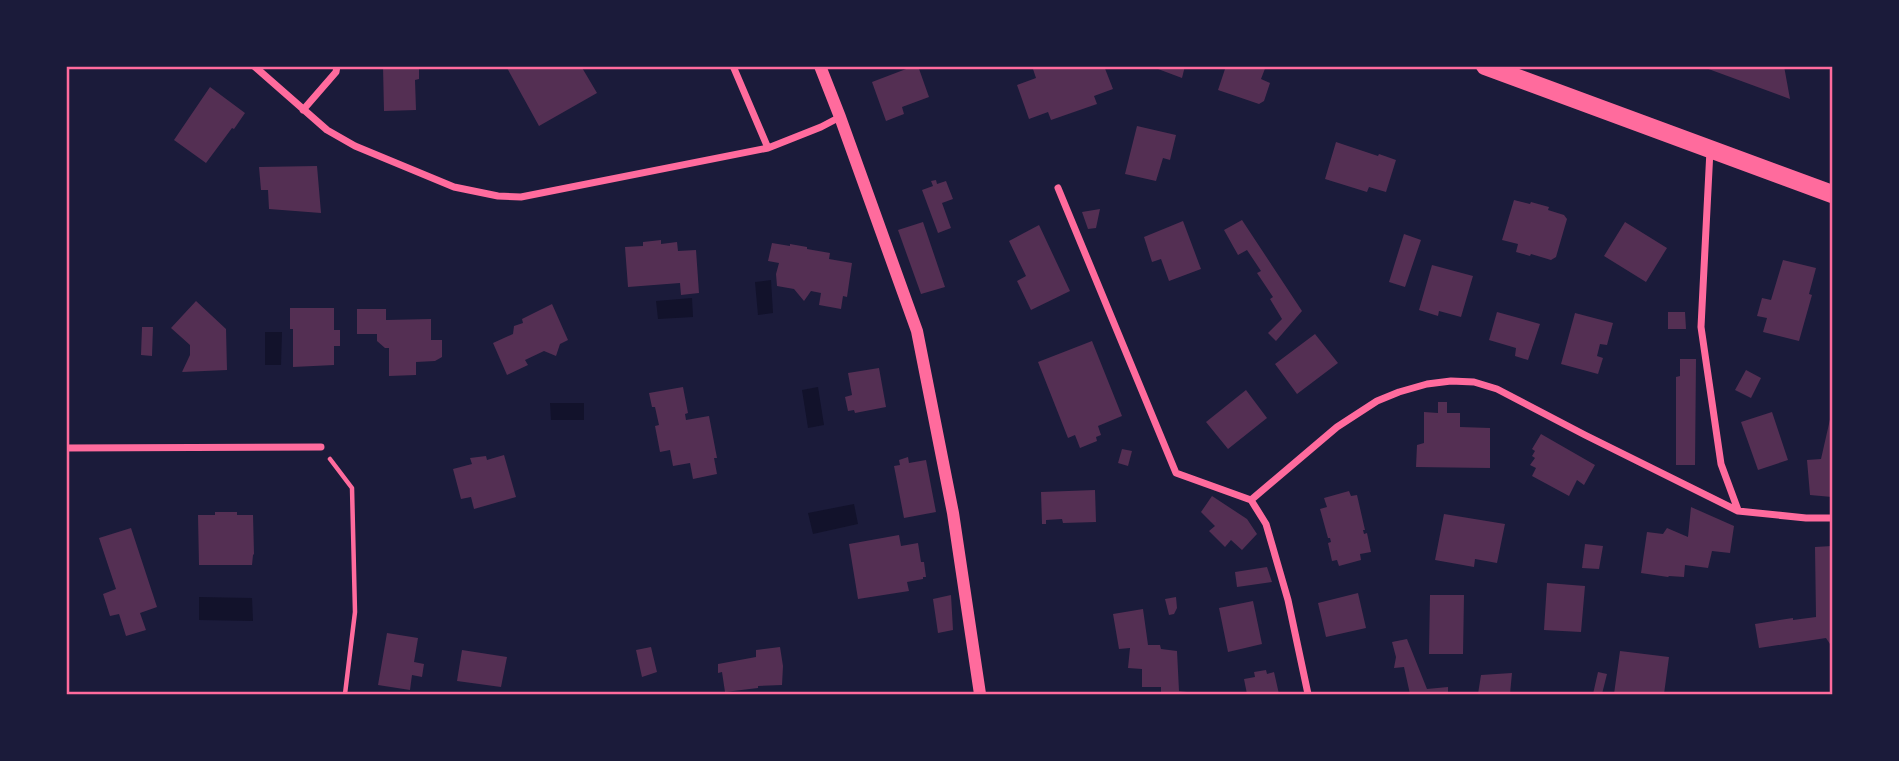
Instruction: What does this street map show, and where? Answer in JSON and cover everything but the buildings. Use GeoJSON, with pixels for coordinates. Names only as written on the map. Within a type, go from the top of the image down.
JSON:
{"type":"FeatureCollection","features":[{"type":"Feature","properties":{"kind":"main road"},"geometry":{"type":"LineString","coordinates":[[1485,66],[1832,194]]}},
{"type":"Feature","properties":{"kind":"street"},"geometry":{"type":"LineString","coordinates":[[254,66],[327,130],[355,146],[454,187],[498,196],[521,197],[768,148],[840,117]]}},
{"type":"Feature","properties":{"kind":"street"},"geometry":{"type":"LineString","coordinates":[[303,110],[336,72],[337,66]]}},
{"type":"Feature","properties":{"kind":"street"},"geometry":{"type":"LineString","coordinates":[[733,66],[768,148]]}},
{"type":"Feature","properties":{"kind":"street"},"geometry":{"type":"LineString","coordinates":[[820,66],[917,331],[953,513],[980,695]]}},
{"type":"Feature","properties":{"kind":"street"},"geometry":{"type":"LineString","coordinates":[[1710,150],[1701,327],[1721,464],[1738,511]]}},
{"type":"Feature","properties":{"kind":"street"},"geometry":{"type":"LineString","coordinates":[[1058,188],[1176,472],[1251,500],[1266,524],[1288,600],[1308,695]]}},
{"type":"Feature","properties":{"kind":"street"},"geometry":{"type":"LineString","coordinates":[[1251,500],[1337,427],[1367,407],[1399,392],[1451,381],[1474,382],[1497,388],[1738,511],[1832,518]]}},
{"type":"Feature","properties":{"kind":"street"},"geometry":{"type":"LineString","coordinates":[[66,448],[321,447]]}},
{"type":"Feature","properties":{"kind":"path"},"geometry":{"type":"LineString","coordinates":[[321,447],[352,488],[355,612],[345,695]]}},
{"type":"Feature","properties":{"kind":"shaded area"},"geometry":{"type":"Polygon","coordinates":[[[771,280],[773,313],[758,315],[755,282],[771,280]]]}},
{"type":"Feature","properties":{"kind":"shaded area"},"geometry":{"type":"Polygon","coordinates":[[[692,298],[693,317],[658,319],[656,301],[692,298]]]}},
{"type":"Feature","properties":{"kind":"shaded area"},"geometry":{"type":"Polygon","coordinates":[[[265,332],[282,332],[281,365],[265,365],[265,332]]]}},
{"type":"Feature","properties":{"kind":"shaded area"},"geometry":{"type":"Polygon","coordinates":[[[818,387],[824,425],[808,428],[802,390],[818,387]]]}},
{"type":"Feature","properties":{"kind":"shaded area"},"geometry":{"type":"Polygon","coordinates":[[[550,403],[584,403],[584,420],[551,420],[550,403]]]}},
{"type":"Feature","properties":{"kind":"shaded area"},"geometry":{"type":"Polygon","coordinates":[[[854,504],[858,524],[813,534],[808,513],[854,504]]]}},
{"type":"Feature","properties":{"kind":"shaded area"},"geometry":{"type":"Polygon","coordinates":[[[199,597],[252,598],[253,621],[199,620],[199,597]]]}}]}
